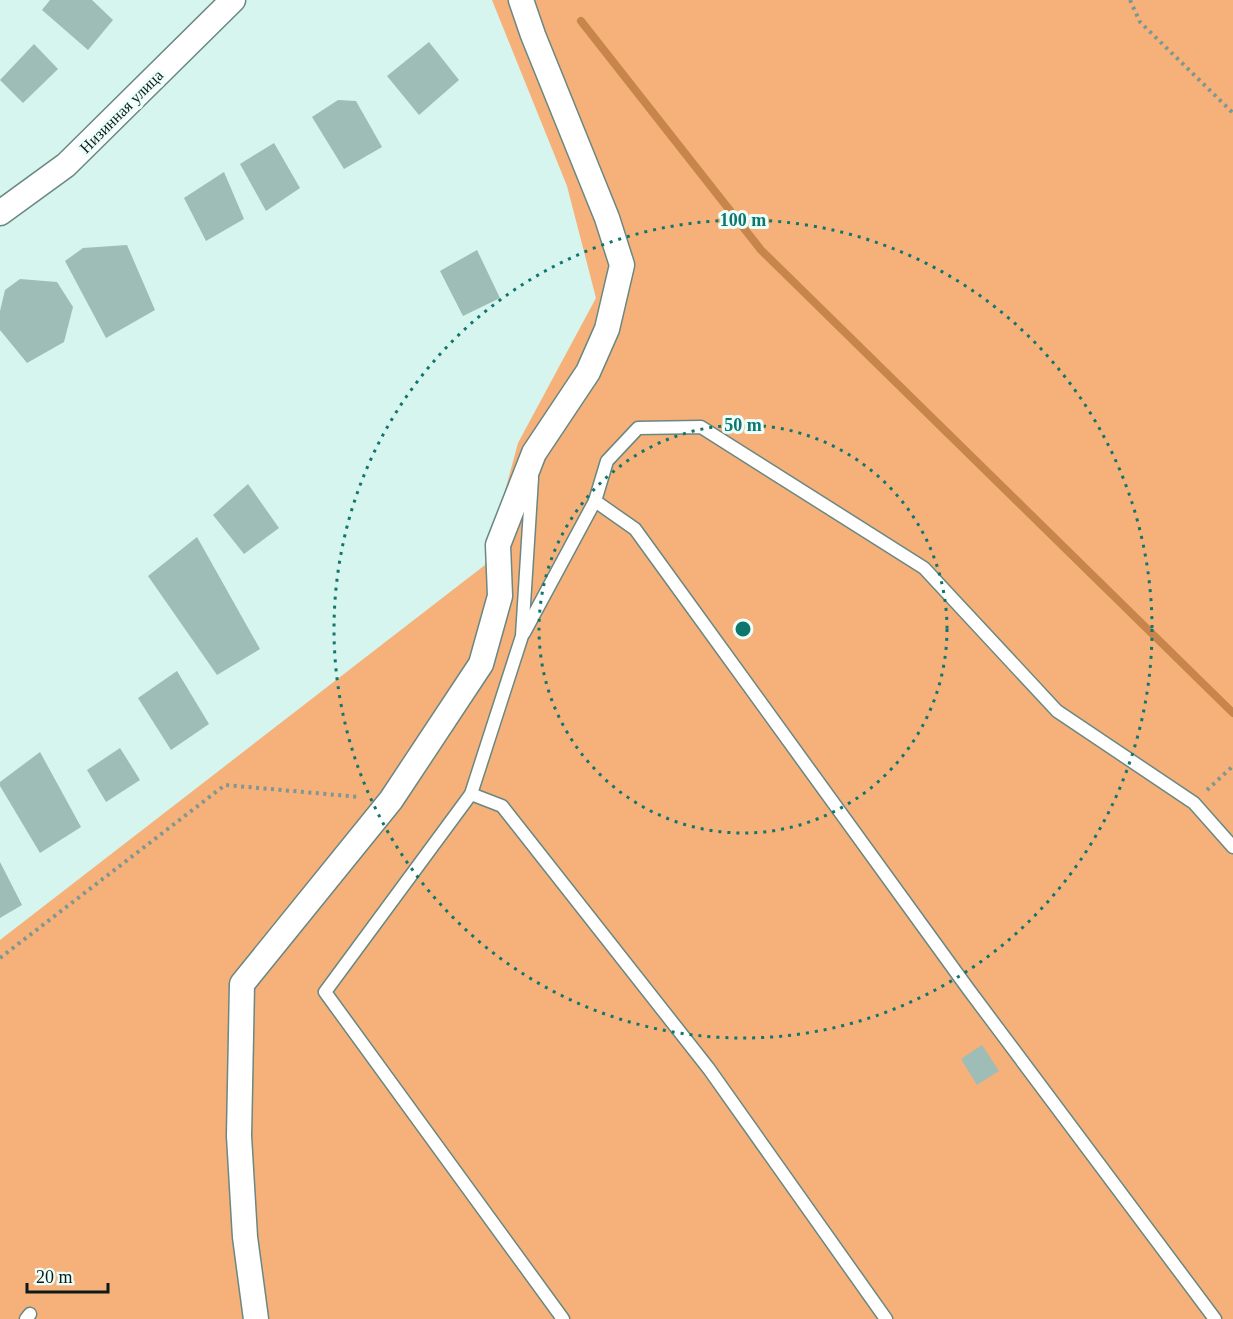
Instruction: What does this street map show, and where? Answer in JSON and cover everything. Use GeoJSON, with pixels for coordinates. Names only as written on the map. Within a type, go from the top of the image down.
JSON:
{"type":"FeatureCollection","features":[{"type":"Feature","properties":{"kind":"street","name":"Низинная улица"},"geometry":{"type":"LineString","coordinates":[[0,213],[66,165],[233,0]]}},
{"type":"Feature","properties":{"kind":"street"},"geometry":{"type":"LineString","coordinates":[[256,1319],[245,1237],[239,1136],[242,984],[391,800],[481,664],[500,596],[498,545],[534,453],[588,372],[607,329],[622,266],[607,218],[521,0]]}},
{"type":"Feature","properties":{"kind":"lane"},"geometry":{"type":"LineString","coordinates":[[563,1319],[325,992],[471,794],[522,636],[595,501],[607,461],[638,428],[701,427],[924,568],[1057,711],[1194,803],[1233,847]]}},
{"type":"Feature","properties":{"kind":"lane"},"geometry":{"type":"LineString","coordinates":[[522,636],[534,453]]}},
{"type":"Feature","properties":{"kind":"lane"},"geometry":{"type":"LineString","coordinates":[[595,501],[635,529],[969,990],[1215,1319]]}},
{"type":"Feature","properties":{"kind":"lane"},"geometry":{"type":"LineString","coordinates":[[471,794],[502,806],[709,1068],[886,1319]]}},
{"type":"Feature","properties":{"kind":"path"},"geometry":{"type":"LineString","coordinates":[[1130,0],[1140,22],[1233,113]]}},
{"type":"Feature","properties":{"kind":"path"},"geometry":{"type":"LineString","coordinates":[[1194,803],[1233,766]]}},
{"type":"Feature","properties":{"kind":"path"},"geometry":{"type":"LineString","coordinates":[[0,958],[225,785],[391,800]]}},
{"type":"Feature","properties":{"kind":"shaded area"},"geometry":{"type":"Polygon","coordinates":[[[492,0],[1233,0],[1233,1319],[0,1319],[0,940],[485,565],[518,443],[596,298],[567,186],[492,0]]]}},
{"type":"Feature","properties":{"kind":"building"},"geometry":{"type":"Polygon","coordinates":[[[50,0],[92,0],[113,20],[88,50],[42,10],[50,0]]]}},
{"type":"Feature","properties":{"kind":"building"},"geometry":{"type":"Polygon","coordinates":[[[429,42],[459,80],[419,115],[387,76],[429,42]]]}},
{"type":"Feature","properties":{"kind":"building"},"geometry":{"type":"Polygon","coordinates":[[[34,44],[58,69],[23,103],[0,80],[34,44]]]}},
{"type":"Feature","properties":{"kind":"building"},"geometry":{"type":"Polygon","coordinates":[[[338,100],[356,101],[382,147],[344,169],[312,117],[338,100]]]}},
{"type":"Feature","properties":{"kind":"building"},"geometry":{"type":"Polygon","coordinates":[[[274,143],[300,188],[266,211],[240,164],[274,143]]]}},
{"type":"Feature","properties":{"kind":"building"},"geometry":{"type":"Polygon","coordinates":[[[224,172],[244,219],[206,241],[184,198],[224,172]]]}},
{"type":"Feature","properties":{"kind":"building"},"geometry":{"type":"Polygon","coordinates":[[[127,245],[155,310],[106,338],[65,261],[83,248],[127,245]]]}},
{"type":"Feature","properties":{"kind":"building"},"geometry":{"type":"Polygon","coordinates":[[[477,250],[500,298],[463,316],[440,271],[477,250]]]}},
{"type":"Feature","properties":{"kind":"building"},"geometry":{"type":"Polygon","coordinates":[[[20,279],[57,282],[73,307],[64,342],[27,363],[0,330],[0,311],[5,290],[20,279]]]}},
{"type":"Feature","properties":{"kind":"building"},"geometry":{"type":"Polygon","coordinates":[[[248,484],[279,528],[244,554],[213,515],[248,484]]]}},
{"type":"Feature","properties":{"kind":"building"},"geometry":{"type":"Polygon","coordinates":[[[197,537],[260,649],[217,675],[148,576],[197,537]]]}},
{"type":"Feature","properties":{"kind":"building"},"geometry":{"type":"Polygon","coordinates":[[[177,671],[209,724],[171,750],[138,698],[177,671]]]}},
{"type":"Feature","properties":{"kind":"building"},"geometry":{"type":"Polygon","coordinates":[[[120,748],[140,780],[106,802],[87,770],[120,748]]]}},
{"type":"Feature","properties":{"kind":"building"},"geometry":{"type":"Polygon","coordinates":[[[40,752],[81,827],[40,853],[0,786],[0,782],[40,752]]]}},
{"type":"Feature","properties":{"kind":"building"},"geometry":{"type":"Polygon","coordinates":[[[0,862],[22,905],[0,918],[0,862]]]}},
{"type":"Feature","properties":{"kind":"building"},"geometry":{"type":"Polygon","coordinates":[[[982,1045],[999,1071],[977,1085],[961,1059],[982,1045]]]}},
{"type":"Feature","properties":{"kind":"waterway"},"geometry":{"type":"LineString","coordinates":[[581,21],[761,250],[1233,713]]}}]}
